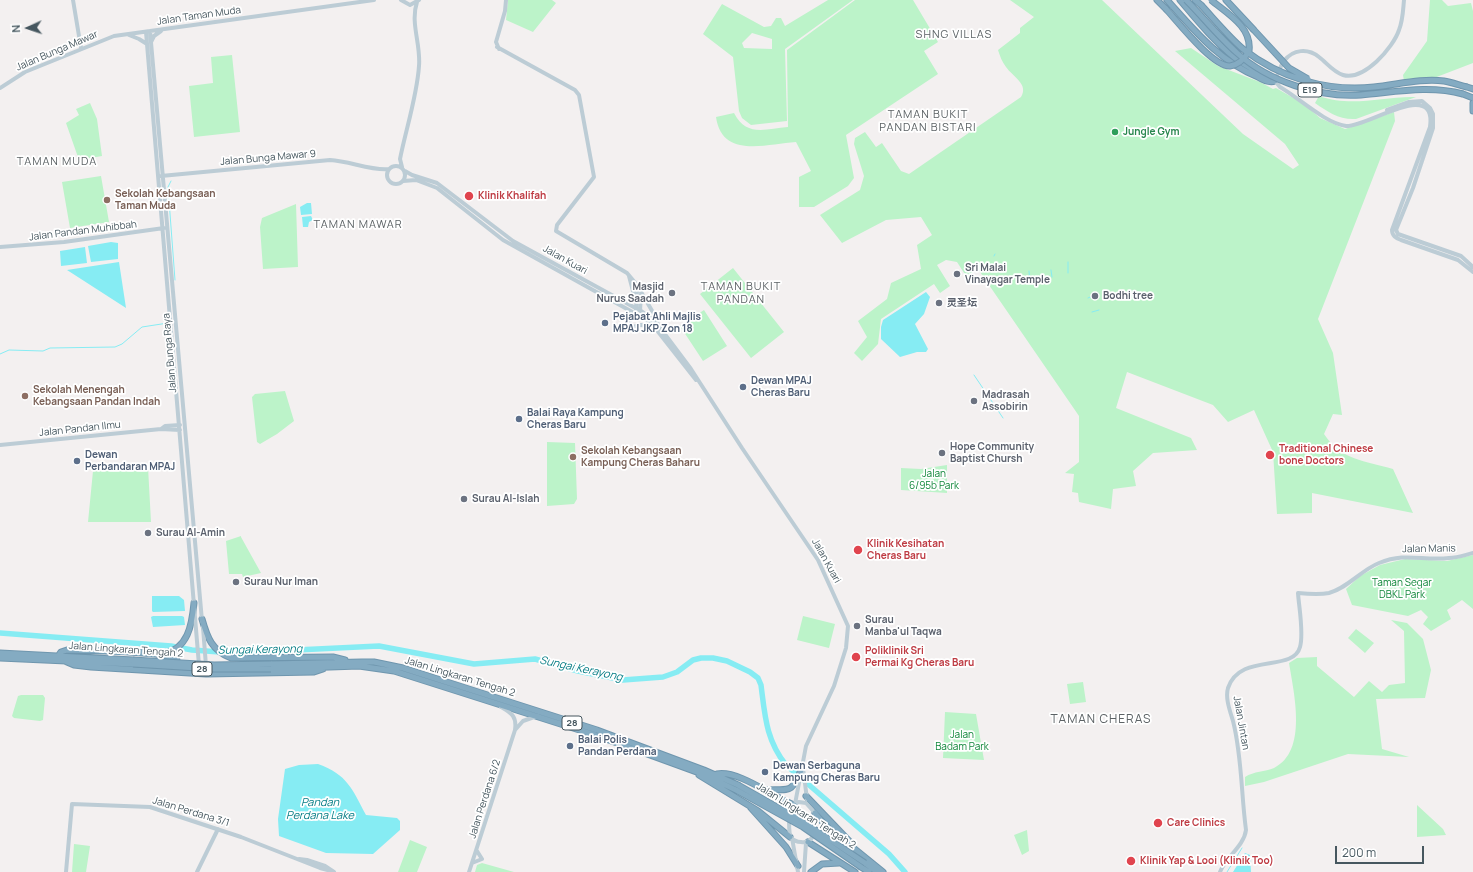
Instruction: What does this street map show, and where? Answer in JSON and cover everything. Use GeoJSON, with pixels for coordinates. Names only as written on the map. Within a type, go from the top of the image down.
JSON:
{"type":"FeatureCollection","features":[{"type":"Feature","properties":{"kind":"highway"},"geometry":{"type":"LineString","coordinates":[[1157,0],[1212,58],[1222,64],[1230,66],[1235,64],[1249,52],[1250,44],[1248,35],[1241,25],[1211,0]]}},
{"type":"Feature","properties":{"kind":"highway"},"geometry":{"type":"LineString","coordinates":[[1167,0],[1212,48],[1243,71],[1264,80],[1272,81]]}},
{"type":"Feature","properties":{"kind":"highway"},"geometry":{"type":"LineString","coordinates":[[1180,0],[1223,48],[1259,74],[1272,81]]}},
{"type":"Feature","properties":{"kind":"highway","name":"E19"},"geometry":{"type":"LineString","coordinates":[[1186,0],[1237,53],[1250,63],[1282,80],[1301,87],[1319,93],[1338,95],[1373,94],[1429,88],[1463,94],[1473,98]]}},
{"type":"Feature","properties":{"kind":"highway","name":"E19"},"geometry":{"type":"LineString","coordinates":[[1196,0],[1242,48],[1258,59],[1299,79],[1322,85],[1356,88],[1426,81],[1443,81],[1473,89]]}},
{"type":"Feature","properties":{"kind":"highway"},"geometry":{"type":"LineString","coordinates":[[1226,0],[1289,68],[1298,75],[1322,85]]}},
{"type":"Feature","properties":{"kind":"highway"},"geometry":{"type":"LineString","coordinates":[[1473,103],[1473,111]]}},
{"type":"Feature","properties":{"kind":"highway"},"geometry":{"type":"LineString","coordinates":[[159,654],[173,650],[184,640],[191,626],[194,603]]}},
{"type":"Feature","properties":{"kind":"highway"},"geometry":{"type":"LineString","coordinates":[[202,619],[207,636],[217,650],[234,658],[333,657],[354,662]]}},
{"type":"Feature","properties":{"kind":"highway"},"geometry":{"type":"LineString","coordinates":[[172,672],[176,670],[177,660],[175,657],[159,654],[67,650],[61,652],[60,657],[74,665],[199,674],[314,672],[325,667]]}},
{"type":"Feature","properties":{"kind":"highway","name":"Jalan Lingkaran Tengah 2"},"geometry":{"type":"LineString","coordinates":[[0,654],[133,662],[271,667],[374,667],[394,671],[595,734],[737,787]]}},
{"type":"Feature","properties":{"kind":"highway","name":"Jalan Lingkaran Tengah 2"},"geometry":{"type":"LineString","coordinates":[[0,658],[60,657]]}},
{"type":"Feature","properties":{"kind":"highway"},"geometry":{"type":"LineString","coordinates":[[234,658],[228,666],[230,671],[235,674]]}},
{"type":"Feature","properties":{"kind":"highway","name":"Jalan Lingkaran Tengah 2"},"geometry":{"type":"LineString","coordinates":[[271,667],[374,662],[403,668],[596,730],[716,775],[863,865],[877,872]]}},
{"type":"Feature","properties":{"kind":"highway"},"geometry":{"type":"LineString","coordinates":[[765,790],[786,790],[797,782],[802,768]]}},
{"type":"Feature","properties":{"kind":"highway"},"geometry":{"type":"LineString","coordinates":[[693,770],[709,782],[770,819],[791,838]]}},
{"type":"Feature","properties":{"kind":"highway"},"geometry":{"type":"LineString","coordinates":[[716,775],[728,774],[794,804]]}},
{"type":"Feature","properties":{"kind":"highway"},"geometry":{"type":"LineString","coordinates":[[806,796],[860,853]]}},
{"type":"Feature","properties":{"kind":"highway"},"geometry":{"type":"LineString","coordinates":[[744,802],[786,847],[798,866]]}},
{"type":"Feature","properties":{"kind":"highway"},"geometry":{"type":"LineString","coordinates":[[815,813],[825,825],[883,872]]}},
{"type":"Feature","properties":{"kind":"highway"},"geometry":{"type":"LineString","coordinates":[[807,842],[854,872]]}},
{"type":"Feature","properties":{"kind":"highway"},"geometry":{"type":"LineString","coordinates":[[811,872],[822,864],[840,863]]}},
{"type":"Feature","properties":{"kind":"highway","name":"Jalan Lingkaran Tengah 2"},"geometry":{"type":"LineString","coordinates":[[863,865],[869,872]]}},
{"type":"Feature","properties":{"kind":"street"},"geometry":{"type":"LineString","coordinates":[[73,0],[81,48]]}},
{"type":"Feature","properties":{"kind":"street","name":"Jalan Taman Muda"},"geometry":{"type":"LineString","coordinates":[[148,32],[374,0]]}},
{"type":"Feature","properties":{"kind":"street"},"geometry":{"type":"LineString","coordinates":[[397,0],[403,2],[418,1],[414,16],[419,52],[419,68],[400,159],[406,176],[403,181],[398,184],[393,184],[387,177],[389,169],[400,159]]}},
{"type":"Feature","properties":{"kind":"street"},"geometry":{"type":"LineString","coordinates":[[506,0],[505,11],[496,42],[497,47],[578,93],[581,98],[594,177],[557,225],[556,231],[560,235],[623,270],[629,275],[637,285],[660,327]]}},
{"type":"Feature","properties":{"kind":"street"},"geometry":{"type":"LineString","coordinates":[[1404,0],[1402,22],[1393,43],[1363,72],[1355,76],[1345,76],[1336,72],[1309,51],[1299,51],[1284,61],[1272,81],[1322,112],[1345,123],[1357,122],[1409,102],[1422,101],[1430,108],[1434,120],[1433,128],[1413,188],[1394,230],[1394,237],[1458,260],[1473,272]]}},
{"type":"Feature","properties":{"kind":"street"},"geometry":{"type":"LineString","coordinates":[[403,2],[414,16]]}},
{"type":"Feature","properties":{"kind":"street"},"geometry":{"type":"LineString","coordinates":[[124,34],[136,37],[149,43],[156,34],[165,29]]}},
{"type":"Feature","properties":{"kind":"street","name":"Jalan Bunga Mawar"},"geometry":{"type":"LineString","coordinates":[[0,88],[25,72],[81,48],[124,34],[148,32]]}},
{"type":"Feature","properties":{"kind":"street","name":"Jalan Bunga Raya"},"geometry":{"type":"LineString","coordinates":[[148,32],[160,176],[185,427],[206,674]]}},
{"type":"Feature","properties":{"kind":"street","name":"Jalan Bunga Mawar 9"},"geometry":{"type":"LineString","coordinates":[[160,176],[330,160],[355,163],[380,170],[389,169]]}},
{"type":"Feature","properties":{"kind":"street"},"geometry":{"type":"LineString","coordinates":[[393,166],[403,169]]}},
{"type":"Feature","properties":{"kind":"street","name":"Jalan Kuari"},"geometry":{"type":"LineString","coordinates":[[403,169],[412,175],[438,183],[513,241],[625,302],[656,321],[691,369],[818,560],[848,626],[846,648],[834,686],[811,734],[802,768],[806,796],[809,805]]}},
{"type":"Feature","properties":{"kind":"street","name":"Jalan Bunga Mawar 9"},"geometry":{"type":"LineString","coordinates":[[380,170],[387,177]]}},
{"type":"Feature","properties":{"kind":"street","name":"Jalan Kuari"},"geometry":{"type":"LineString","coordinates":[[403,181],[416,180],[437,188],[502,240],[637,314],[652,324],[688,372],[700,384]]}},
{"type":"Feature","properties":{"kind":"street","name":"Jalan Bunga Raya"},"geometry":{"type":"LineString","coordinates":[[165,228],[180,442],[198,642],[199,674]]}},
{"type":"Feature","properties":{"kind":"street","name":"Jalan Pandan Muhibbah"},"geometry":{"type":"LineString","coordinates":[[0,247],[64,242],[165,228]]}},
{"type":"Feature","properties":{"kind":"street"},"geometry":{"type":"LineString","coordinates":[[1394,230],[1398,234],[1461,256],[1473,267]]}},
{"type":"Feature","properties":{"kind":"street"},"geometry":{"type":"LineString","coordinates":[[625,302],[632,300],[634,295],[629,275]]}},
{"type":"Feature","properties":{"kind":"street"},"geometry":{"type":"LineString","coordinates":[[637,285],[639,310]]}},
{"type":"Feature","properties":{"kind":"street"},"geometry":{"type":"LineString","coordinates":[[637,314],[639,310],[641,292]]}},
{"type":"Feature","properties":{"kind":"street"},"geometry":{"type":"LineString","coordinates":[[627,309],[630,316],[630,321]]}},
{"type":"Feature","properties":{"kind":"street"},"geometry":{"type":"LineString","coordinates":[[630,329],[638,325],[645,324],[659,333]]}},
{"type":"Feature","properties":{"kind":"street"},"geometry":{"type":"LineString","coordinates":[[178,415],[172,428],[177,433],[180,442]]}},
{"type":"Feature","properties":{"kind":"street","name":"Jalan Pandan Ilmu"},"geometry":{"type":"LineString","coordinates":[[0,446],[185,427]]}},
{"type":"Feature","properties":{"kind":"street","name":"Jalan Manis"},"geometry":{"type":"LineString","coordinates":[[1298,593],[1319,594],[1331,592],[1341,588],[1368,568],[1394,558],[1412,556],[1449,558],[1473,553]]}},
{"type":"Feature","properties":{"kind":"street","name":"Jalan Jintan"},"geometry":{"type":"LineString","coordinates":[[1220,872],[1224,863],[1244,837],[1246,830],[1238,750],[1227,696],[1229,687],[1234,677],[1246,668],[1290,659],[1298,653],[1301,643],[1298,593]]}},
{"type":"Feature","properties":{"kind":"street"},"geometry":{"type":"LineString","coordinates":[[495,703],[513,715],[516,723],[515,730]]}},
{"type":"Feature","properties":{"kind":"street"},"geometry":{"type":"LineString","coordinates":[[515,730],[523,721],[538,716]]}},
{"type":"Feature","properties":{"kind":"street","name":"Jalan Perdana 6/2"},"geometry":{"type":"LineString","coordinates":[[469,872],[515,730]]}},
{"type":"Feature","properties":{"kind":"street"},"geometry":{"type":"LineString","coordinates":[[797,782],[798,792],[790,813],[791,838],[798,866],[798,872]]}},
{"type":"Feature","properties":{"kind":"street"},"geometry":{"type":"LineString","coordinates":[[794,804],[802,802],[809,805],[815,813],[814,832],[807,842],[804,872]]}},
{"type":"Feature","properties":{"kind":"street","name":"Jalan Perdana 3/1"},"geometry":{"type":"LineString","coordinates":[[66,871],[72,804],[150,807],[218,829],[331,870]]}},
{"type":"Feature","properties":{"kind":"street"},"geometry":{"type":"LineString","coordinates":[[197,872],[218,829]]}},
{"type":"Feature","properties":{"kind":"street"},"geometry":{"type":"LineString","coordinates":[[791,838],[807,842]]}},
{"type":"Feature","properties":{"kind":"green space"},"geometry":{"type":"Polygon","coordinates":[[[508,0],[552,0],[556,3],[533,32],[506,20],[508,0]]]}},
{"type":"Feature","properties":{"kind":"green space"},"geometry":{"type":"Polygon","coordinates":[[[828,0],[853,0],[785,49],[787,121],[751,125],[742,118],[739,111],[733,57],[703,34],[722,4],[764,27],[771,26],[776,18],[781,18],[785,26],[828,0]],[[752,33],[742,43],[744,48],[772,49],[772,39],[752,33]]]}},
{"type":"Feature","properties":{"kind":"green space"},"geometry":{"type":"Polygon","coordinates":[[[855,0],[913,0],[938,42],[924,51],[938,74],[846,135],[854,178],[848,186],[814,207],[799,207],[799,177],[811,171],[796,142],[759,146],[736,144],[727,139],[720,130],[716,117],[734,113],[744,126],[757,130],[788,127],[787,50],[855,0]]]}},
{"type":"Feature","properties":{"kind":"green space"},"geometry":{"type":"Polygon","coordinates":[[[1010,0],[1102,0],[1243,134],[1293,169],[1299,165],[1285,144],[1175,51],[1191,48],[1218,66],[1260,82],[1273,89],[1276,88],[1304,104],[1320,118],[1345,129],[1394,112],[1395,121],[1318,319],[1333,353],[1342,415],[1333,414],[1324,434],[1331,443],[1346,454],[1363,461],[1393,469],[1413,513],[1312,493],[1312,513],[1277,514],[1273,452],[1254,410],[1228,422],[1213,405],[1127,372],[1116,408],[1191,438],[1197,450],[1153,453],[1133,471],[1136,486],[1113,489],[1111,509],[1079,502],[1078,493],[1072,492],[1074,474],[1065,473],[1079,462],[1079,416],[978,269],[966,276],[957,262],[946,260],[937,265],[950,286],[940,293],[934,284],[881,319],[878,344],[862,361],[854,353],[867,337],[858,321],[887,299],[891,283],[921,269],[917,245],[932,235],[921,217],[886,220],[842,243],[820,215],[860,190],[864,176],[854,144],[855,138],[865,132],[876,147],[882,143],[901,171],[909,174],[1021,97],[1023,92],[1022,84],[1009,71],[1001,59],[998,50],[1020,33],[1020,28],[1034,17],[1010,0]]]}},
{"type":"Feature","properties":{"kind":"green space"},"geometry":{"type":"Polygon","coordinates":[[[1430,0],[1442,0],[1448,6],[1471,3],[1473,11],[1473,63],[1434,78],[1404,81],[1403,75],[1427,41],[1430,0]]]}},
{"type":"Feature","properties":{"kind":"green space"},"geometry":{"type":"Polygon","coordinates":[[[232,55],[240,132],[194,137],[189,86],[213,83],[211,57],[232,55]]]}},
{"type":"Feature","properties":{"kind":"green space"},"geometry":{"type":"Polygon","coordinates":[[[1319,96],[1344,101],[1368,101],[1416,97],[1356,119],[1350,119],[1334,115],[1315,103],[1319,96]]]}},
{"type":"Feature","properties":{"kind":"green space"},"geometry":{"type":"Polygon","coordinates":[[[90,103],[97,119],[102,156],[79,160],[66,123],[79,115],[76,109],[90,103]]]}},
{"type":"Feature","properties":{"kind":"green space"},"geometry":{"type":"Polygon","coordinates":[[[101,176],[109,222],[70,228],[62,182],[101,176]]]}},
{"type":"Feature","properties":{"kind":"green space"},"geometry":{"type":"Polygon","coordinates":[[[296,204],[298,267],[263,269],[260,227],[262,218],[296,204]]]}},
{"type":"Feature","properties":{"kind":"green space"},"geometry":{"type":"Polygon","coordinates":[[[733,268],[784,332],[751,358],[700,294],[733,268]]]}},
{"type":"Feature","properties":{"kind":"green space"},"geometry":{"type":"Polygon","coordinates":[[[704,310],[727,346],[703,361],[680,326],[704,310]]]}},
{"type":"Feature","properties":{"kind":"green space"},"geometry":{"type":"Polygon","coordinates":[[[285,391],[294,421],[277,434],[260,444],[257,442],[252,397],[255,394],[285,391]]]}},
{"type":"Feature","properties":{"kind":"green space"},"geometry":{"type":"Polygon","coordinates":[[[547,442],[575,443],[577,499],[574,504],[547,506],[547,442]]]}},
{"type":"Feature","properties":{"kind":"green space","name":"Jalan 6/95b Park"},"geometry":{"type":"Polygon","coordinates":[[[947,465],[947,493],[901,490],[901,468],[921,469],[947,465]]]}},
{"type":"Feature","properties":{"kind":"green space"},"geometry":{"type":"Polygon","coordinates":[[[148,467],[151,522],[88,522],[93,471],[148,467]]]}},
{"type":"Feature","properties":{"kind":"green space"},"geometry":{"type":"Polygon","coordinates":[[[241,536],[261,573],[243,577],[242,574],[229,574],[226,541],[241,536]]]}},
{"type":"Feature","properties":{"kind":"green space","name":"Taman Segar DBKL Park"},"geometry":{"type":"Polygon","coordinates":[[[1473,555],[1473,609],[1462,600],[1447,610],[1451,619],[1431,631],[1423,624],[1428,617],[1421,610],[1408,616],[1352,605],[1346,589],[1360,576],[1380,565],[1405,559],[1447,561],[1473,555]]]}},
{"type":"Feature","properties":{"kind":"green space"},"geometry":{"type":"Polygon","coordinates":[[[803,616],[835,624],[829,648],[797,640],[803,616]]]}},
{"type":"Feature","properties":{"kind":"green space"},"geometry":{"type":"Polygon","coordinates":[[[1391,620],[1407,623],[1423,639],[1431,670],[1425,698],[1376,699],[1382,749],[1409,757],[1348,754],[1264,782],[1245,786],[1245,777],[1274,768],[1285,760],[1291,749],[1295,735],[1296,721],[1294,690],[1289,663],[1297,658],[1317,657],[1317,666],[1354,697],[1369,681],[1382,692],[1389,685],[1405,683],[1404,631],[1391,620]]]}},
{"type":"Feature","properties":{"kind":"green space"},"geometry":{"type":"Polygon","coordinates":[[[1356,629],[1374,643],[1365,653],[1348,638],[1356,629]]]}},
{"type":"Feature","properties":{"kind":"green space"},"geometry":{"type":"Polygon","coordinates":[[[1083,682],[1086,702],[1070,704],[1067,684],[1083,682]]]}},
{"type":"Feature","properties":{"kind":"green space"},"geometry":{"type":"Polygon","coordinates":[[[43,695],[45,698],[43,720],[40,721],[14,718],[12,716],[18,696],[43,695]]]}},
{"type":"Feature","properties":{"kind":"green space","name":"Jalan Badam Park"},"geometry":{"type":"Polygon","coordinates":[[[945,712],[976,714],[984,760],[943,758],[945,712]]]}},
{"type":"Feature","properties":{"kind":"green space"},"geometry":{"type":"Polygon","coordinates":[[[1417,805],[1443,829],[1446,835],[1417,837],[1417,805]]]}},
{"type":"Feature","properties":{"kind":"green space"},"geometry":{"type":"Polygon","coordinates":[[[1027,830],[1029,851],[1022,855],[1014,835],[1027,830]]]}},
{"type":"Feature","properties":{"kind":"green space"},"geometry":{"type":"Polygon","coordinates":[[[410,840],[427,847],[417,872],[398,872],[410,840]]]}},
{"type":"Feature","properties":{"kind":"green space"},"geometry":{"type":"Polygon","coordinates":[[[74,844],[90,846],[86,872],[72,872],[74,844]]]}},
{"type":"Feature","properties":{"kind":"green space"},"geometry":{"type":"Polygon","coordinates":[[[482,863],[514,872],[475,872],[477,865],[482,863]]]}},
{"type":"Feature","properties":{"kind":"water"},"geometry":{"type":"Polygon","coordinates":[[[307,203],[311,203],[312,214],[301,215],[300,207],[307,203]]]}},
{"type":"Feature","properties":{"kind":"water"},"geometry":{"type":"Polygon","coordinates":[[[311,216],[313,220],[309,222],[308,227],[303,227],[302,217],[311,216]]]}},
{"type":"Feature","properties":{"kind":"water"},"geometry":{"type":"Polygon","coordinates":[[[111,242],[118,243],[118,259],[91,262],[88,246],[111,242]]]}},
{"type":"Feature","properties":{"kind":"water"},"geometry":{"type":"Polygon","coordinates":[[[85,247],[87,263],[61,266],[60,251],[85,247]]]}},
{"type":"Feature","properties":{"kind":"water"},"geometry":{"type":"Polygon","coordinates":[[[119,262],[126,308],[67,270],[119,262]]]}},
{"type":"Feature","properties":{"kind":"water"},"geometry":{"type":"Polygon","coordinates":[[[926,292],[930,297],[924,314],[915,324],[928,349],[926,352],[917,352],[900,357],[881,339],[881,327],[883,320],[926,292]]]}},
{"type":"Feature","properties":{"kind":"water"},"geometry":{"type":"Polygon","coordinates":[[[152,596],[179,596],[184,600],[185,611],[153,612],[152,596]]]}},
{"type":"Feature","properties":{"kind":"water"},"geometry":{"type":"Polygon","coordinates":[[[182,616],[184,617],[185,625],[153,627],[151,617],[182,616]]]}},
{"type":"Feature","properties":{"kind":"water","name":"Pandan Perdana Lake"},"geometry":{"type":"Polygon","coordinates":[[[318,764],[328,768],[343,778],[353,790],[366,815],[397,818],[400,821],[400,830],[373,854],[326,853],[279,836],[278,819],[285,769],[299,765],[318,764]]]}},
{"type":"Feature","properties":{"kind":"water"},"geometry":{"type":"Polygon","coordinates":[[[1245,853],[1250,855],[1251,872],[1233,872],[1245,853]]]}},
{"type":"Feature","properties":{"kind":"waterway"},"geometry":{"type":"LineString","coordinates":[[171,181],[168,187],[175,280]]}},
{"type":"Feature","properties":{"kind":"waterway"},"geometry":{"type":"LineString","coordinates":[[1068,262],[1068,273]]}},
{"type":"Feature","properties":{"kind":"waterway"},"geometry":{"type":"LineString","coordinates":[[1051,270],[1052,277]]}},
{"type":"Feature","properties":{"kind":"waterway"},"geometry":{"type":"LineString","coordinates":[[1029,271],[1030,283]]}},
{"type":"Feature","properties":{"kind":"waterway"},"geometry":{"type":"LineString","coordinates":[[1088,298],[1095,295]]}},
{"type":"Feature","properties":{"kind":"waterway"},"geometry":{"type":"LineString","coordinates":[[1092,312],[1099,310]]}},
{"type":"Feature","properties":{"kind":"waterway"},"geometry":{"type":"LineString","coordinates":[[0,354],[9,350],[43,351],[50,348],[115,347],[122,344],[142,327],[168,323]]}},
{"type":"Feature","properties":{"kind":"waterway"},"geometry":{"type":"LineString","coordinates":[[974,375],[1003,418]]}},
{"type":"Feature","properties":{"kind":"waterway","name":"Sungai Kerayong"},"geometry":{"type":"LineString","coordinates":[[0,633],[171,646],[192,650],[234,653],[379,646],[474,664],[535,659],[578,671],[623,680],[663,677],[677,672],[693,660],[701,658],[713,658],[727,661],[750,672],[758,678],[761,685],[765,717],[770,737],[779,756],[786,765],[889,854],[905,872]]}},
{"type":"Feature","properties":{"kind":"waterway"},"geometry":{"type":"LineString","coordinates":[[1227,872],[1242,848]]}},
{"type":"Feature","properties":{"kind":"place","name":"Jungle Gym"},"geometry":{"type":"Point","coordinates":[1115,132]}},
{"type":"Feature","properties":{"kind":"place","name":"Klinik Khalifah"},"geometry":{"type":"Point","coordinates":[469,196]}},
{"type":"Feature","properties":{"kind":"place","name":"Sekolah Kebangsaan Taman Muda"},"geometry":{"type":"Point","coordinates":[107,200]}},
{"type":"Feature","properties":{"kind":"place","name":"Sri Malai Vinayagar Temple"},"geometry":{"type":"Point","coordinates":[957,274]}},
{"type":"Feature","properties":{"kind":"place","name":"Masjid Nurus Saadah"},"geometry":{"type":"Point","coordinates":[672,293]}},
{"type":"Feature","properties":{"kind":"place","name":"Bodhi tree"},"geometry":{"type":"Point","coordinates":[1095,296]}},
{"type":"Feature","properties":{"kind":"place","name":"灵圣坛"},"geometry":{"type":"Point","coordinates":[939,303]}},
{"type":"Feature","properties":{"kind":"place","name":"Pejabat Ahli Majlis MPAJ JKP Zon 18"},"geometry":{"type":"Point","coordinates":[605,323]}},
{"type":"Feature","properties":{"kind":"place","name":"Dewan MPAJ Cheras Baru"},"geometry":{"type":"Point","coordinates":[743,387]}},
{"type":"Feature","properties":{"kind":"place","name":"Sekolah Menengah Kebangsaan Pandan Indah"},"geometry":{"type":"Point","coordinates":[25,396]}},
{"type":"Feature","properties":{"kind":"place","name":"Madrasah Assobirin"},"geometry":{"type":"Point","coordinates":[974,401]}},
{"type":"Feature","properties":{"kind":"place","name":"Balai Raya Kampung Cheras Baru"},"geometry":{"type":"Point","coordinates":[519,419]}},
{"type":"Feature","properties":{"kind":"place","name":"Hope Community Baptist Chursh"},"geometry":{"type":"Point","coordinates":[942,453]}},
{"type":"Feature","properties":{"kind":"place","name":"Traditional Chinese bone Doctors"},"geometry":{"type":"Point","coordinates":[1270,455]}},
{"type":"Feature","properties":{"kind":"place","name":"Sekolah Kebangsaan Kampung Cheras Baharu"},"geometry":{"type":"Point","coordinates":[573,457]}},
{"type":"Feature","properties":{"kind":"place","name":"Dewan Perbandaran MPAJ"},"geometry":{"type":"Point","coordinates":[77,461]}},
{"type":"Feature","properties":{"kind":"place","name":"Surau Al-Islah"},"geometry":{"type":"Point","coordinates":[464,499]}},
{"type":"Feature","properties":{"kind":"place","name":"Surau Al-Amin"},"geometry":{"type":"Point","coordinates":[148,533]}},
{"type":"Feature","properties":{"kind":"place","name":"Klinik Kesihatan Cheras Baru"},"geometry":{"type":"Point","coordinates":[858,550]}},
{"type":"Feature","properties":{"kind":"place","name":"Surau Nur Iman"},"geometry":{"type":"Point","coordinates":[236,582]}},
{"type":"Feature","properties":{"kind":"place","name":"Surau Manba'ul Taqwa"},"geometry":{"type":"Point","coordinates":[857,626]}},
{"type":"Feature","properties":{"kind":"place","name":"Poliklinik Sri Permai Kg Cheras Baru"},"geometry":{"type":"Point","coordinates":[856,657]}},
{"type":"Feature","properties":{"kind":"place","name":"Balai Polis Pandan Perdana"},"geometry":{"type":"Point","coordinates":[570,746]}},
{"type":"Feature","properties":{"kind":"place","name":"Dewan Serbaguna Kampung Cheras Baru"},"geometry":{"type":"Point","coordinates":[765,772]}},
{"type":"Feature","properties":{"kind":"place","name":"Care Clinics"},"geometry":{"type":"Point","coordinates":[1158,823]}},
{"type":"Feature","properties":{"kind":"place","name":"Klinik Yap & Looi (Klinik Too)"},"geometry":{"type":"Point","coordinates":[1131,861]}},
{"type":"Feature","properties":{"kind":"district","name":"SHNG VILLAS"},"geometry":{"type":"Point","coordinates":[954,35]}},
{"type":"Feature","properties":{"kind":"district","name":"TAMAN BUKIT PANDAN BISTARI"},"geometry":{"type":"Point","coordinates":[928,121]}},
{"type":"Feature","properties":{"kind":"district","name":"TAMAN MUDA"},"geometry":{"type":"Point","coordinates":[57,162]}},
{"type":"Feature","properties":{"kind":"district","name":"TAMAN MAWAR"},"geometry":{"type":"Point","coordinates":[358,225]}},
{"type":"Feature","properties":{"kind":"district","name":"TAMAN BUKIT PANDAN"},"geometry":{"type":"Point","coordinates":[741,293]}},
{"type":"Feature","properties":{"kind":"district","name":"TAMAN CHERAS"},"geometry":{"type":"Point","coordinates":[1101,720]}}]}
